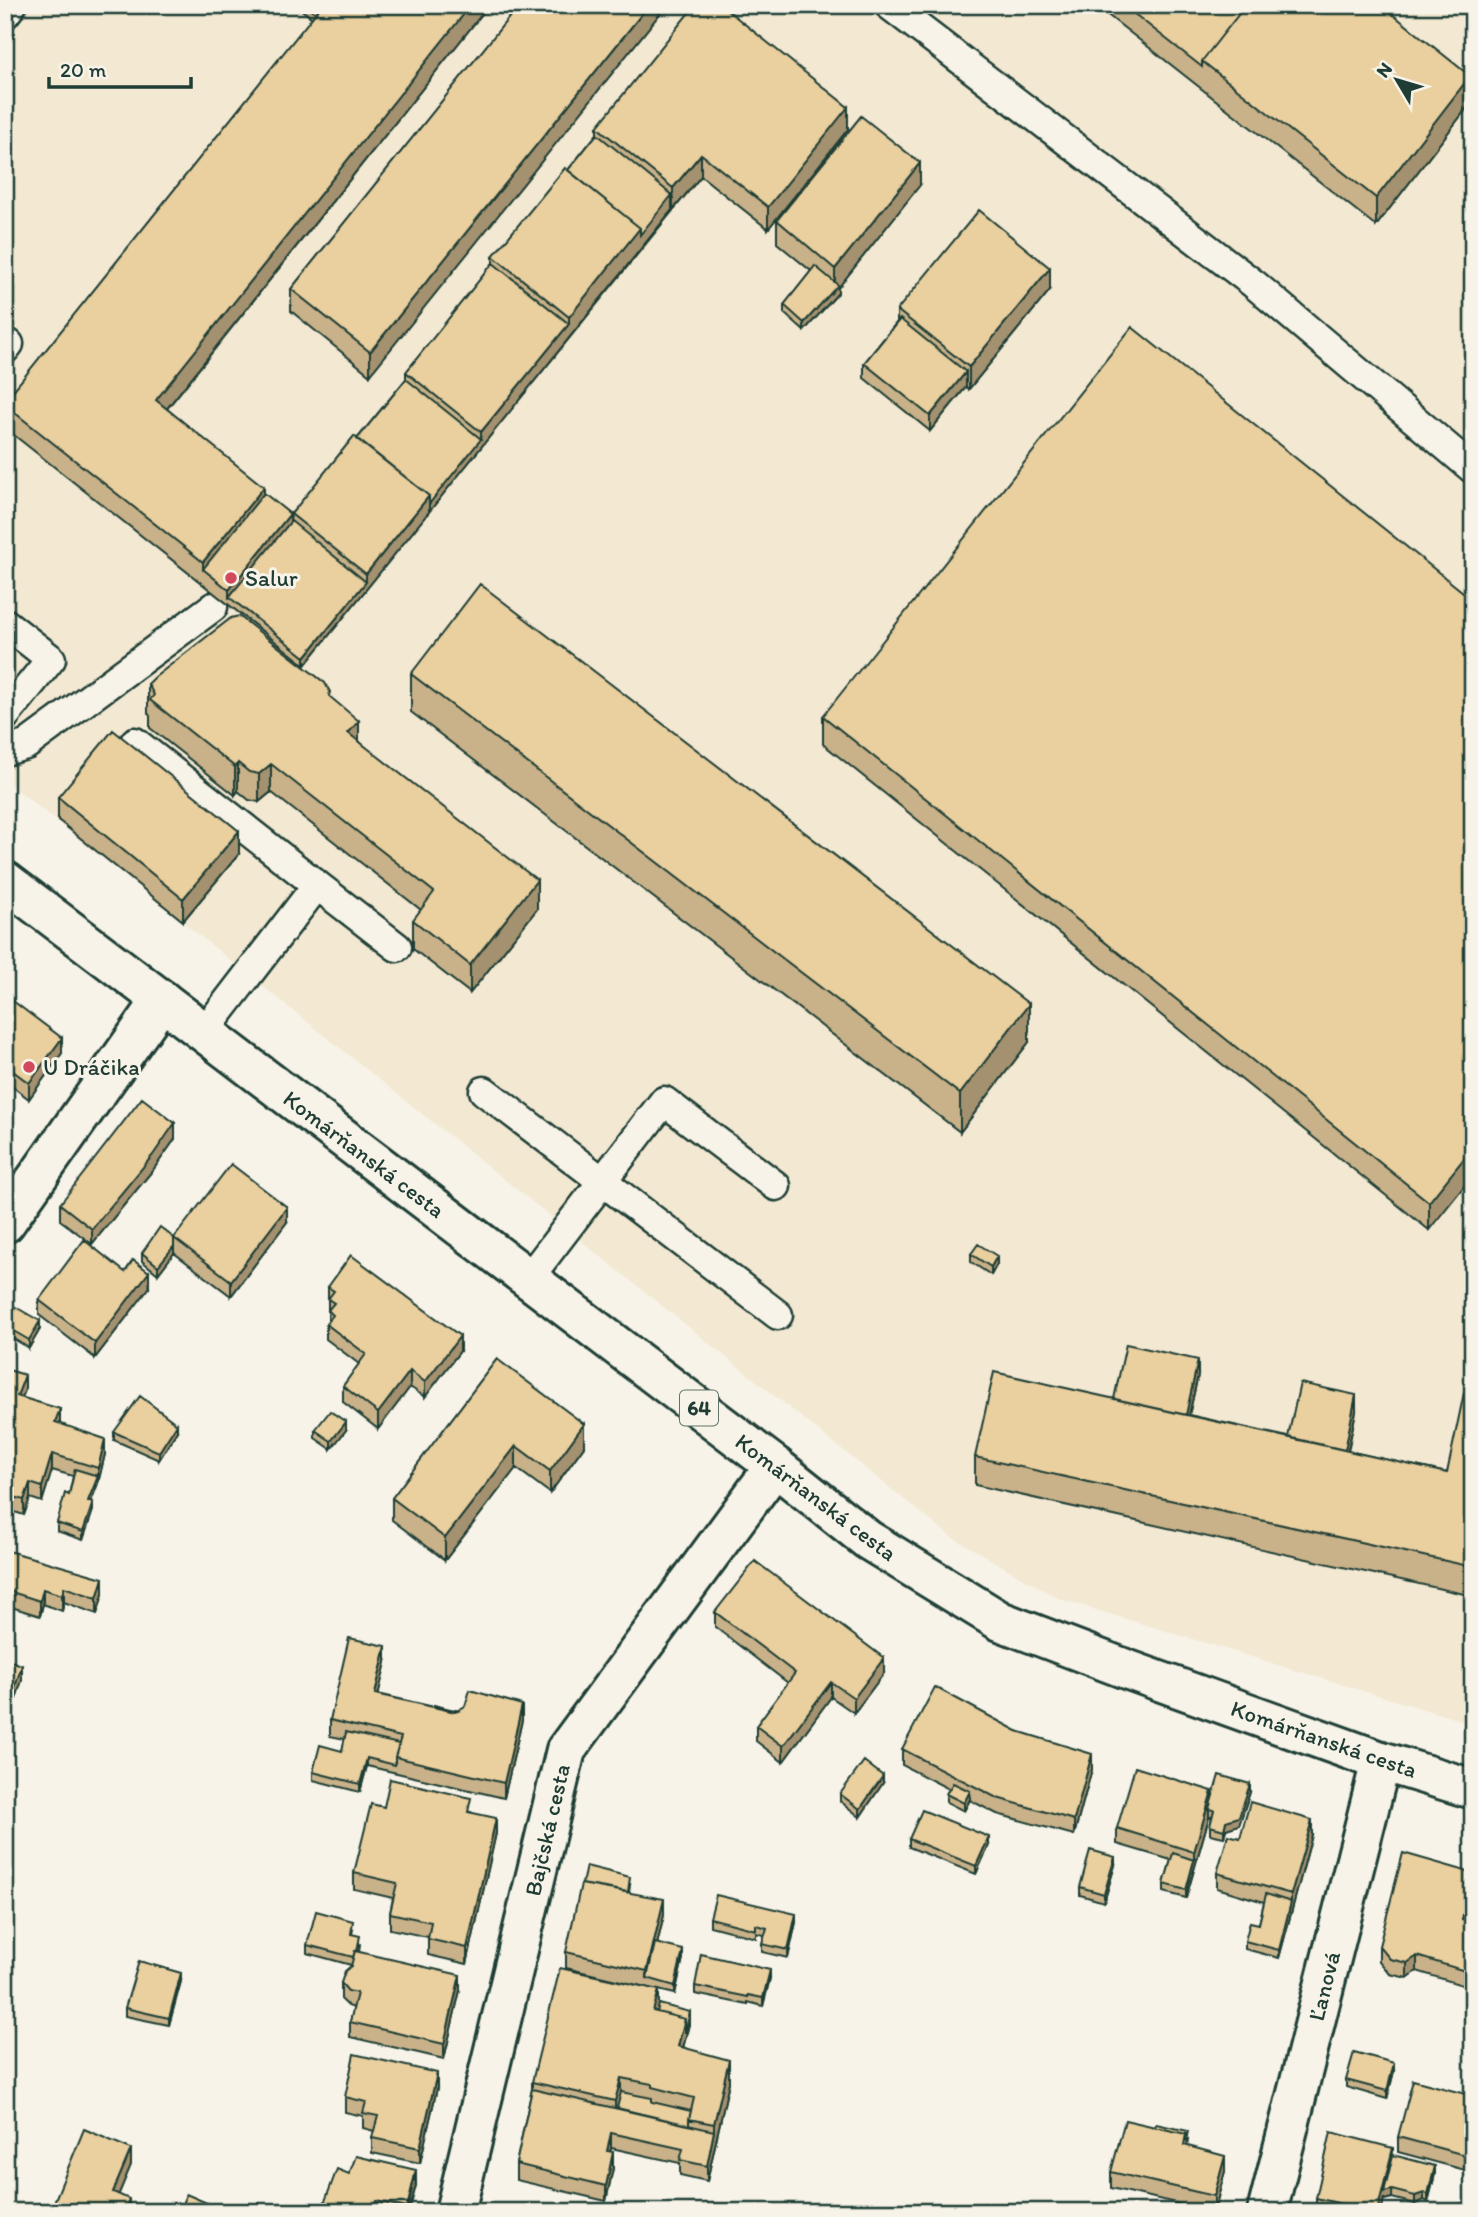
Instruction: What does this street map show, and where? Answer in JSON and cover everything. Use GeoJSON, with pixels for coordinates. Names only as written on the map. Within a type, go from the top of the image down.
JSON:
{"type":"FeatureCollection","features":[{"type":"Feature","properties":{"kind":"main road","name":"Komárňanská cesta"},"geometry":{"type":"LineString","coordinates":[[5,881],[775,1466],[868,1540],[1000,1621],[1381,1761],[1473,1789]]}},
{"type":"Feature","properties":{"kind":"main road"},"geometry":{"type":"LineString","coordinates":[[5,1223],[162,1000]]}},
{"type":"Feature","properties":{"kind":"main road","name":"Bajčská cesta"},"geometry":{"type":"LineString","coordinates":[[455,2212],[566,1749],[775,1466]]}},
{"type":"Feature","properties":{"kind":"main road","name":"Ľanová"},"geometry":{"type":"LineString","coordinates":[[1267,2212],[1381,1761]]}},
{"type":"Feature","properties":{"kind":"lane"},"geometry":{"type":"LineString","coordinates":[[5,14],[12,5]]}},
{"type":"Feature","properties":{"kind":"lane"},"geometry":{"type":"LineString","coordinates":[[889,5],[1254,284],[1473,469]]}},
{"type":"Feature","properties":{"kind":"lane"},"geometry":{"type":"LineString","coordinates":[[5,751],[26,745],[213,607]]}},
{"type":"Feature","properties":{"kind":"lane"},"geometry":{"type":"LineString","coordinates":[[5,623],[51,659],[5,716]]}},
{"type":"Feature","properties":{"kind":"lane"},"geometry":{"type":"LineString","coordinates":[[135,742],[397,947]]}},
{"type":"Feature","properties":{"kind":"lane"},"geometry":{"type":"LineString","coordinates":[[204,1032],[317,885]]}},
{"type":"Feature","properties":{"kind":"lane"},"geometry":{"type":"LineString","coordinates":[[484,1091],[778,1315]]}},
{"type":"Feature","properties":{"kind":"lane"},"geometry":{"type":"LineString","coordinates":[[528,1279],[664,1101],[776,1186]]}},
{"type":"Feature","properties":{"kind":"shaded area"},"geometry":{"type":"Polygon","coordinates":[[[5,5],[1473,5],[1473,1724],[1060,1599],[950,1536],[5,780],[5,5]]]}},
{"type":"Feature","properties":{"kind":"building"},"geometry":{"type":"Polygon","coordinates":[[[305,5],[322,5],[316,13],[305,5]]]}},
{"type":"Feature","properties":{"kind":"building"},"geometry":{"type":"Polygon","coordinates":[[[322,5],[471,5],[156,400],[264,487],[203,562],[5,405],[5,401],[322,5]]]}},
{"type":"Feature","properties":{"kind":"building"},"geometry":{"type":"Polygon","coordinates":[[[519,5],[649,5],[370,352],[291,289],[519,5]]]}},
{"type":"Feature","properties":{"kind":"building"},"geometry":{"type":"Polygon","coordinates":[[[695,5],[721,5],[848,107],[768,207],[701,154],[673,188],[597,127],[695,5]]]}},
{"type":"Feature","properties":{"kind":"building"},"geometry":{"type":"Polygon","coordinates":[[[1123,5],[1246,5],[1202,61],[1202,67],[1123,5]]]}},
{"type":"Feature","properties":{"kind":"building"},"geometry":{"type":"Polygon","coordinates":[[[1246,5],[1381,5],[1470,76],[1376,198],[1202,61],[1246,5]]]}},
{"type":"Feature","properties":{"kind":"building"},"geometry":{"type":"Polygon","coordinates":[[[861,116],[920,163],[835,269],[777,220],[861,116]]]}},
{"type":"Feature","properties":{"kind":"building"},"geometry":{"type":"Polygon","coordinates":[[[597,134],[672,195],[640,235],[640,228],[568,170],[597,134]]]}},
{"type":"Feature","properties":{"kind":"building"},"geometry":{"type":"Polygon","coordinates":[[[565,168],[640,228],[569,317],[493,256],[565,168]]]}},
{"type":"Feature","properties":{"kind":"building"},"geometry":{"type":"Polygon","coordinates":[[[979,210],[1050,268],[969,367],[897,310],[979,210]]]}},
{"type":"Feature","properties":{"kind":"building"},"geometry":{"type":"Polygon","coordinates":[[[493,263],[569,324],[481,432],[406,372],[493,263]]]}},
{"type":"Feature","properties":{"kind":"building"},"geometry":{"type":"Polygon","coordinates":[[[815,266],[838,285],[804,323],[784,305],[815,266]]]}},
{"type":"Feature","properties":{"kind":"building"},"geometry":{"type":"Polygon","coordinates":[[[900,319],[966,372],[930,416],[864,363],[900,319]]]}},
{"type":"Feature","properties":{"kind":"building"},"geometry":{"type":"Polygon","coordinates":[[[1132,327],[1473,600],[1473,1147],[1429,1202],[823,716],[1132,327]]]}},
{"type":"Feature","properties":{"kind":"building"},"geometry":{"type":"Polygon","coordinates":[[[406,379],[481,439],[429,504],[429,496],[357,439],[406,379]]]}},
{"type":"Feature","properties":{"kind":"building"},"geometry":{"type":"Polygon","coordinates":[[[354,436],[429,496],[366,574],[291,514],[354,436]]]}},
{"type":"Feature","properties":{"kind":"building"},"geometry":{"type":"Polygon","coordinates":[[[264,493],[290,514],[229,590],[203,569],[264,493]]]}},
{"type":"Feature","properties":{"kind":"building"},"geometry":{"type":"Polygon","coordinates":[[[291,521],[366,582],[305,657],[229,597],[291,521]]]}},
{"type":"Feature","properties":{"kind":"building"},"geometry":{"type":"Polygon","coordinates":[[[480,584],[1029,1004],[960,1094],[411,674],[480,584]]]}},
{"type":"Feature","properties":{"kind":"building"},"geometry":{"type":"Polygon","coordinates":[[[239,616],[325,683],[330,692],[329,696],[359,721],[348,733],[537,880],[470,965],[413,920],[434,892],[271,764],[259,774],[249,772],[238,763],[235,767],[150,700],[154,695],[148,684],[155,677],[231,618],[239,616]]]}},
{"type":"Feature","properties":{"kind":"building"},"geometry":{"type":"Polygon","coordinates":[[[5,627],[12,632],[5,640],[5,627]]]}},
{"type":"Feature","properties":{"kind":"building"},"geometry":{"type":"Polygon","coordinates":[[[113,730],[239,831],[183,899],[58,797],[113,730]]]}},
{"type":"Feature","properties":{"kind":"building","name":"U Dráčika"},"geometry":{"type":"Polygon","coordinates":[[[5,995],[62,1038],[29,1083],[5,1065],[5,995]]]}},
{"type":"Feature","properties":{"kind":"building"},"geometry":{"type":"Polygon","coordinates":[[[142,1098],[175,1123],[153,1155],[92,1229],[60,1204],[142,1098]]]}},
{"type":"Feature","properties":{"kind":"building"},"geometry":{"type":"Polygon","coordinates":[[[231,1164],[287,1207],[231,1281],[174,1238],[231,1164]]]}},
{"type":"Feature","properties":{"kind":"building"},"geometry":{"type":"Polygon","coordinates":[[[160,1227],[174,1238],[174,1246],[158,1266],[142,1253],[160,1227]]]}},
{"type":"Feature","properties":{"kind":"building"},"geometry":{"type":"Polygon","coordinates":[[[84,1240],[125,1272],[133,1260],[149,1272],[95,1343],[39,1300],[84,1240]]]}},
{"type":"Feature","properties":{"kind":"building"},"geometry":{"type":"Polygon","coordinates":[[[978,1244],[997,1256],[991,1267],[971,1254],[978,1244]]]}},
{"type":"Feature","properties":{"kind":"building"},"geometry":{"type":"Polygon","coordinates":[[[351,1255],[460,1336],[425,1382],[410,1371],[378,1413],[343,1386],[366,1354],[326,1324],[333,1315],[328,1310],[334,1303],[328,1299],[334,1291],[328,1287],[351,1255]]]}},
{"type":"Feature","properties":{"kind":"building"},"geometry":{"type":"Polygon","coordinates":[[[5,1301],[40,1321],[29,1340],[5,1326],[5,1301]]]}},
{"type":"Feature","properties":{"kind":"building"},"geometry":{"type":"Polygon","coordinates":[[[1126,1344],[1198,1360],[1186,1415],[1114,1399],[1126,1344]]]}},
{"type":"Feature","properties":{"kind":"building"},"geometry":{"type":"Polygon","coordinates":[[[497,1359],[584,1424],[550,1471],[516,1446],[445,1538],[392,1498],[497,1359]]]}},
{"type":"Feature","properties":{"kind":"building"},"geometry":{"type":"Polygon","coordinates":[[[5,1369],[25,1375],[17,1396],[60,1409],[55,1422],[105,1439],[98,1468],[52,1454],[42,1487],[30,1483],[24,1500],[5,1494],[5,1369]]]}},
{"type":"Feature","properties":{"kind":"building"},"geometry":{"type":"Polygon","coordinates":[[[994,1372],[1447,1473],[1464,1393],[1473,1395],[1473,1567],[975,1457],[994,1372]]]}},
{"type":"Feature","properties":{"kind":"building"},"geometry":{"type":"Polygon","coordinates":[[[1300,1383],[1356,1395],[1345,1450],[1288,1437],[1300,1383]]]}},
{"type":"Feature","properties":{"kind":"building"},"geometry":{"type":"Polygon","coordinates":[[[140,1396],[177,1424],[159,1452],[114,1432],[140,1396]]]}},
{"type":"Feature","properties":{"kind":"building"},"geometry":{"type":"Polygon","coordinates":[[[330,1411],[346,1422],[331,1441],[315,1430],[330,1411]]]}},
{"type":"Feature","properties":{"kind":"building"},"geometry":{"type":"Polygon","coordinates":[[[75,1469],[98,1476],[88,1501],[93,1502],[83,1532],[57,1523],[65,1493],[69,1495],[75,1469]]]}},
{"type":"Feature","properties":{"kind":"building"},"geometry":{"type":"Polygon","coordinates":[[[5,1550],[103,1578],[97,1598],[64,1587],[62,1595],[43,1589],[40,1601],[5,1590],[5,1550]]]}},
{"type":"Feature","properties":{"kind":"building"},"geometry":{"type":"Polygon","coordinates":[[[755,1561],[884,1658],[854,1698],[831,1682],[783,1746],[756,1726],[795,1673],[715,1612],[755,1561]]]}},
{"type":"Feature","properties":{"kind":"building"},"geometry":{"type":"Polygon","coordinates":[[[349,1638],[386,1646],[375,1694],[455,1712],[465,1706],[470,1690],[522,1705],[504,1783],[395,1757],[401,1737],[330,1720],[349,1638]]]}},
{"type":"Feature","properties":{"kind":"building"},"geometry":{"type":"Polygon","coordinates":[[[5,1659],[22,1665],[10,1702],[5,1701],[5,1659]]]}},
{"type":"Feature","properties":{"kind":"building"},"geometry":{"type":"Polygon","coordinates":[[[935,1687],[1017,1731],[1092,1754],[1074,1820],[997,1798],[902,1749],[935,1687]]]}},
{"type":"Feature","properties":{"kind":"building"},"geometry":{"type":"Polygon","coordinates":[[[434,1705],[458,1711],[434,1707],[434,1705]]]}},
{"type":"Feature","properties":{"kind":"building"},"geometry":{"type":"Polygon","coordinates":[[[346,1732],[399,1744],[395,1765],[367,1758],[360,1784],[313,1772],[320,1745],[342,1751],[346,1732]]]}},
{"type":"Feature","properties":{"kind":"building"},"geometry":{"type":"Polygon","coordinates":[[[5,1752],[10,1754],[5,1770],[5,1752]]]}},
{"type":"Feature","properties":{"kind":"building"},"geometry":{"type":"Polygon","coordinates":[[[864,1761],[883,1776],[860,1809],[840,1794],[864,1761]]]}},
{"type":"Feature","properties":{"kind":"building"},"geometry":{"type":"Polygon","coordinates":[[[1135,1767],[1212,1791],[1194,1852],[1117,1828],[1135,1767]]]}},
{"type":"Feature","properties":{"kind":"building"},"geometry":{"type":"Polygon","coordinates":[[[1219,1775],[1250,1784],[1239,1817],[1226,1821],[1224,1830],[1210,1826],[1214,1810],[1209,1809],[1219,1775]]]}},
{"type":"Feature","properties":{"kind":"building"},"geometry":{"type":"Polygon","coordinates":[[[390,1779],[471,1798],[468,1812],[496,1818],[467,1948],[428,1939],[431,1922],[390,1913],[397,1883],[354,1873],[371,1804],[384,1807],[390,1779]]]}},
{"type":"Feature","properties":{"kind":"building"},"geometry":{"type":"Polygon","coordinates":[[[953,1783],[970,1791],[964,1803],[946,1794],[953,1783]]]}},
{"type":"Feature","properties":{"kind":"building"},"geometry":{"type":"Polygon","coordinates":[[[1250,1802],[1312,1820],[1291,1894],[1217,1873],[1228,1835],[1240,1838],[1250,1802]]]}},
{"type":"Feature","properties":{"kind":"building"},"geometry":{"type":"Polygon","coordinates":[[[922,1810],[989,1837],[976,1866],[909,1839],[922,1810]]]}},
{"type":"Feature","properties":{"kind":"building"},"geometry":{"type":"Polygon","coordinates":[[[1090,1850],[1115,1857],[1104,1894],[1080,1887],[1090,1850]]]}},
{"type":"Feature","properties":{"kind":"building"},"geometry":{"type":"Polygon","coordinates":[[[1173,1853],[1194,1860],[1186,1890],[1164,1884],[1173,1853]]]}},
{"type":"Feature","properties":{"kind":"building"},"geometry":{"type":"Polygon","coordinates":[[[1403,1853],[1473,1873],[1462,1919],[1473,1922],[1473,1945],[1465,1971],[1417,1956],[1407,1963],[1390,1959],[1379,1946],[1403,1853]]]}},
{"type":"Feature","properties":{"kind":"building"},"geometry":{"type":"Polygon","coordinates":[[[586,1866],[630,1877],[628,1892],[582,1884],[586,1866]]]}},
{"type":"Feature","properties":{"kind":"building"},"geometry":{"type":"Polygon","coordinates":[[[581,1884],[664,1899],[647,1971],[566,1952],[581,1884]]]}},
{"type":"Feature","properties":{"kind":"building"},"geometry":{"type":"Polygon","coordinates":[[[1266,1894],[1291,1902],[1279,1950],[1245,1941],[1250,1922],[1259,1924],[1266,1894]]]}},
{"type":"Feature","properties":{"kind":"building"},"geometry":{"type":"Polygon","coordinates":[[[716,1895],[796,1914],[788,1950],[762,1944],[767,1928],[756,1925],[756,1930],[710,1918],[716,1895]]]}},
{"type":"Feature","properties":{"kind":"building"},"geometry":{"type":"Polygon","coordinates":[[[316,1911],[353,1921],[351,1934],[360,1936],[353,1957],[307,1945],[316,1911]]]}},
{"type":"Feature","properties":{"kind":"building"},"geometry":{"type":"Polygon","coordinates":[[[655,1943],[683,1950],[675,1986],[647,1978],[655,1943]]]}},
{"type":"Feature","properties":{"kind":"building"},"geometry":{"type":"Polygon","coordinates":[[[355,1951],[460,1975],[444,2044],[350,2022],[357,1993],[348,1991],[341,1983],[345,1971],[351,1966],[355,1951]]]}},
{"type":"Feature","properties":{"kind":"building"},"geometry":{"type":"Polygon","coordinates":[[[701,1954],[770,1970],[763,1998],[695,1986],[701,1954]]]}},
{"type":"Feature","properties":{"kind":"building"},"geometry":{"type":"Polygon","coordinates":[[[139,1961],[181,1973],[169,2018],[125,2008],[139,1961]]]}},
{"type":"Feature","properties":{"kind":"building"},"geometry":{"type":"Polygon","coordinates":[[[560,1968],[659,1990],[653,2011],[685,2019],[678,2046],[729,2060],[714,2124],[689,2119],[694,2098],[652,2087],[652,2084],[621,2078],[615,2101],[532,2082],[560,1968]]]}},
{"type":"Feature","properties":{"kind":"building"},"geometry":{"type":"Polygon","coordinates":[[[659,2004],[690,2012],[685,2033],[685,2019],[657,2012],[659,2004]]]}},
{"type":"Feature","properties":{"kind":"building"},"geometry":{"type":"Polygon","coordinates":[[[1354,2052],[1394,2063],[1387,2091],[1346,2080],[1354,2052]]]}},
{"type":"Feature","properties":{"kind":"building"},"geometry":{"type":"Polygon","coordinates":[[[354,2054],[437,2073],[420,2148],[372,2138],[378,2116],[363,2113],[366,2102],[345,2097],[354,2054]]]}},
{"type":"Feature","properties":{"kind":"building"},"geometry":{"type":"Polygon","coordinates":[[[1413,2080],[1473,2096],[1473,2124],[1465,2155],[1398,2137],[1413,2080]]]}},
{"type":"Feature","properties":{"kind":"building"},"geometry":{"type":"Polygon","coordinates":[[[532,2089],[714,2131],[707,2166],[680,2160],[683,2149],[611,2133],[607,2151],[613,2152],[606,2186],[516,2164],[532,2089]]]}},
{"type":"Feature","properties":{"kind":"building"},"geometry":{"type":"Polygon","coordinates":[[[621,2092],[652,2098],[652,2102],[691,2111],[689,2125],[617,2108],[621,2092]]]}},
{"type":"Feature","properties":{"kind":"building"},"geometry":{"type":"Polygon","coordinates":[[[1125,2120],[1186,2134],[1184,2145],[1225,2156],[1214,2196],[1111,2172],[1125,2120]]]}},
{"type":"Feature","properties":{"kind":"building"},"geometry":{"type":"Polygon","coordinates":[[[1156,2124],[1188,2131],[1186,2141],[1186,2134],[1155,2127],[1156,2124]]]}},
{"type":"Feature","properties":{"kind":"building"},"geometry":{"type":"Polygon","coordinates":[[[84,2129],[131,2149],[113,2192],[129,2199],[124,2212],[50,2212],[84,2129]]]}},
{"type":"Feature","properties":{"kind":"building"},"geometry":{"type":"Polygon","coordinates":[[[1331,2132],[1393,2148],[1377,2212],[1316,2198],[1331,2132]]]}},
{"type":"Feature","properties":{"kind":"building"},"geometry":{"type":"Polygon","coordinates":[[[1393,2155],[1435,2166],[1428,2194],[1415,2196],[1392,2190],[1384,2192],[1393,2155]]]}},
{"type":"Feature","properties":{"kind":"building"},"geometry":{"type":"Polygon","coordinates":[[[356,2156],[416,2170],[407,2208],[377,2201],[374,2212],[321,2212],[337,2169],[349,2174],[356,2156]]]}},
{"type":"Feature","properties":{"kind":"building"},"geometry":{"type":"Polygon","coordinates":[[[186,2194],[207,2203],[203,2212],[179,2212],[186,2194]]]}},
{"type":"Feature","properties":{"kind":"building"},"geometry":{"type":"Polygon","coordinates":[[[506,2206],[521,2212],[505,2212],[506,2206]]]}},
{"type":"Feature","properties":{"kind":"place","name":"Salur"},"geometry":{"type":"Point","coordinates":[231,578]}},
{"type":"Feature","properties":{"kind":"place","name":"U Dráčika"},"geometry":{"type":"Point","coordinates":[29,1067]}}]}
